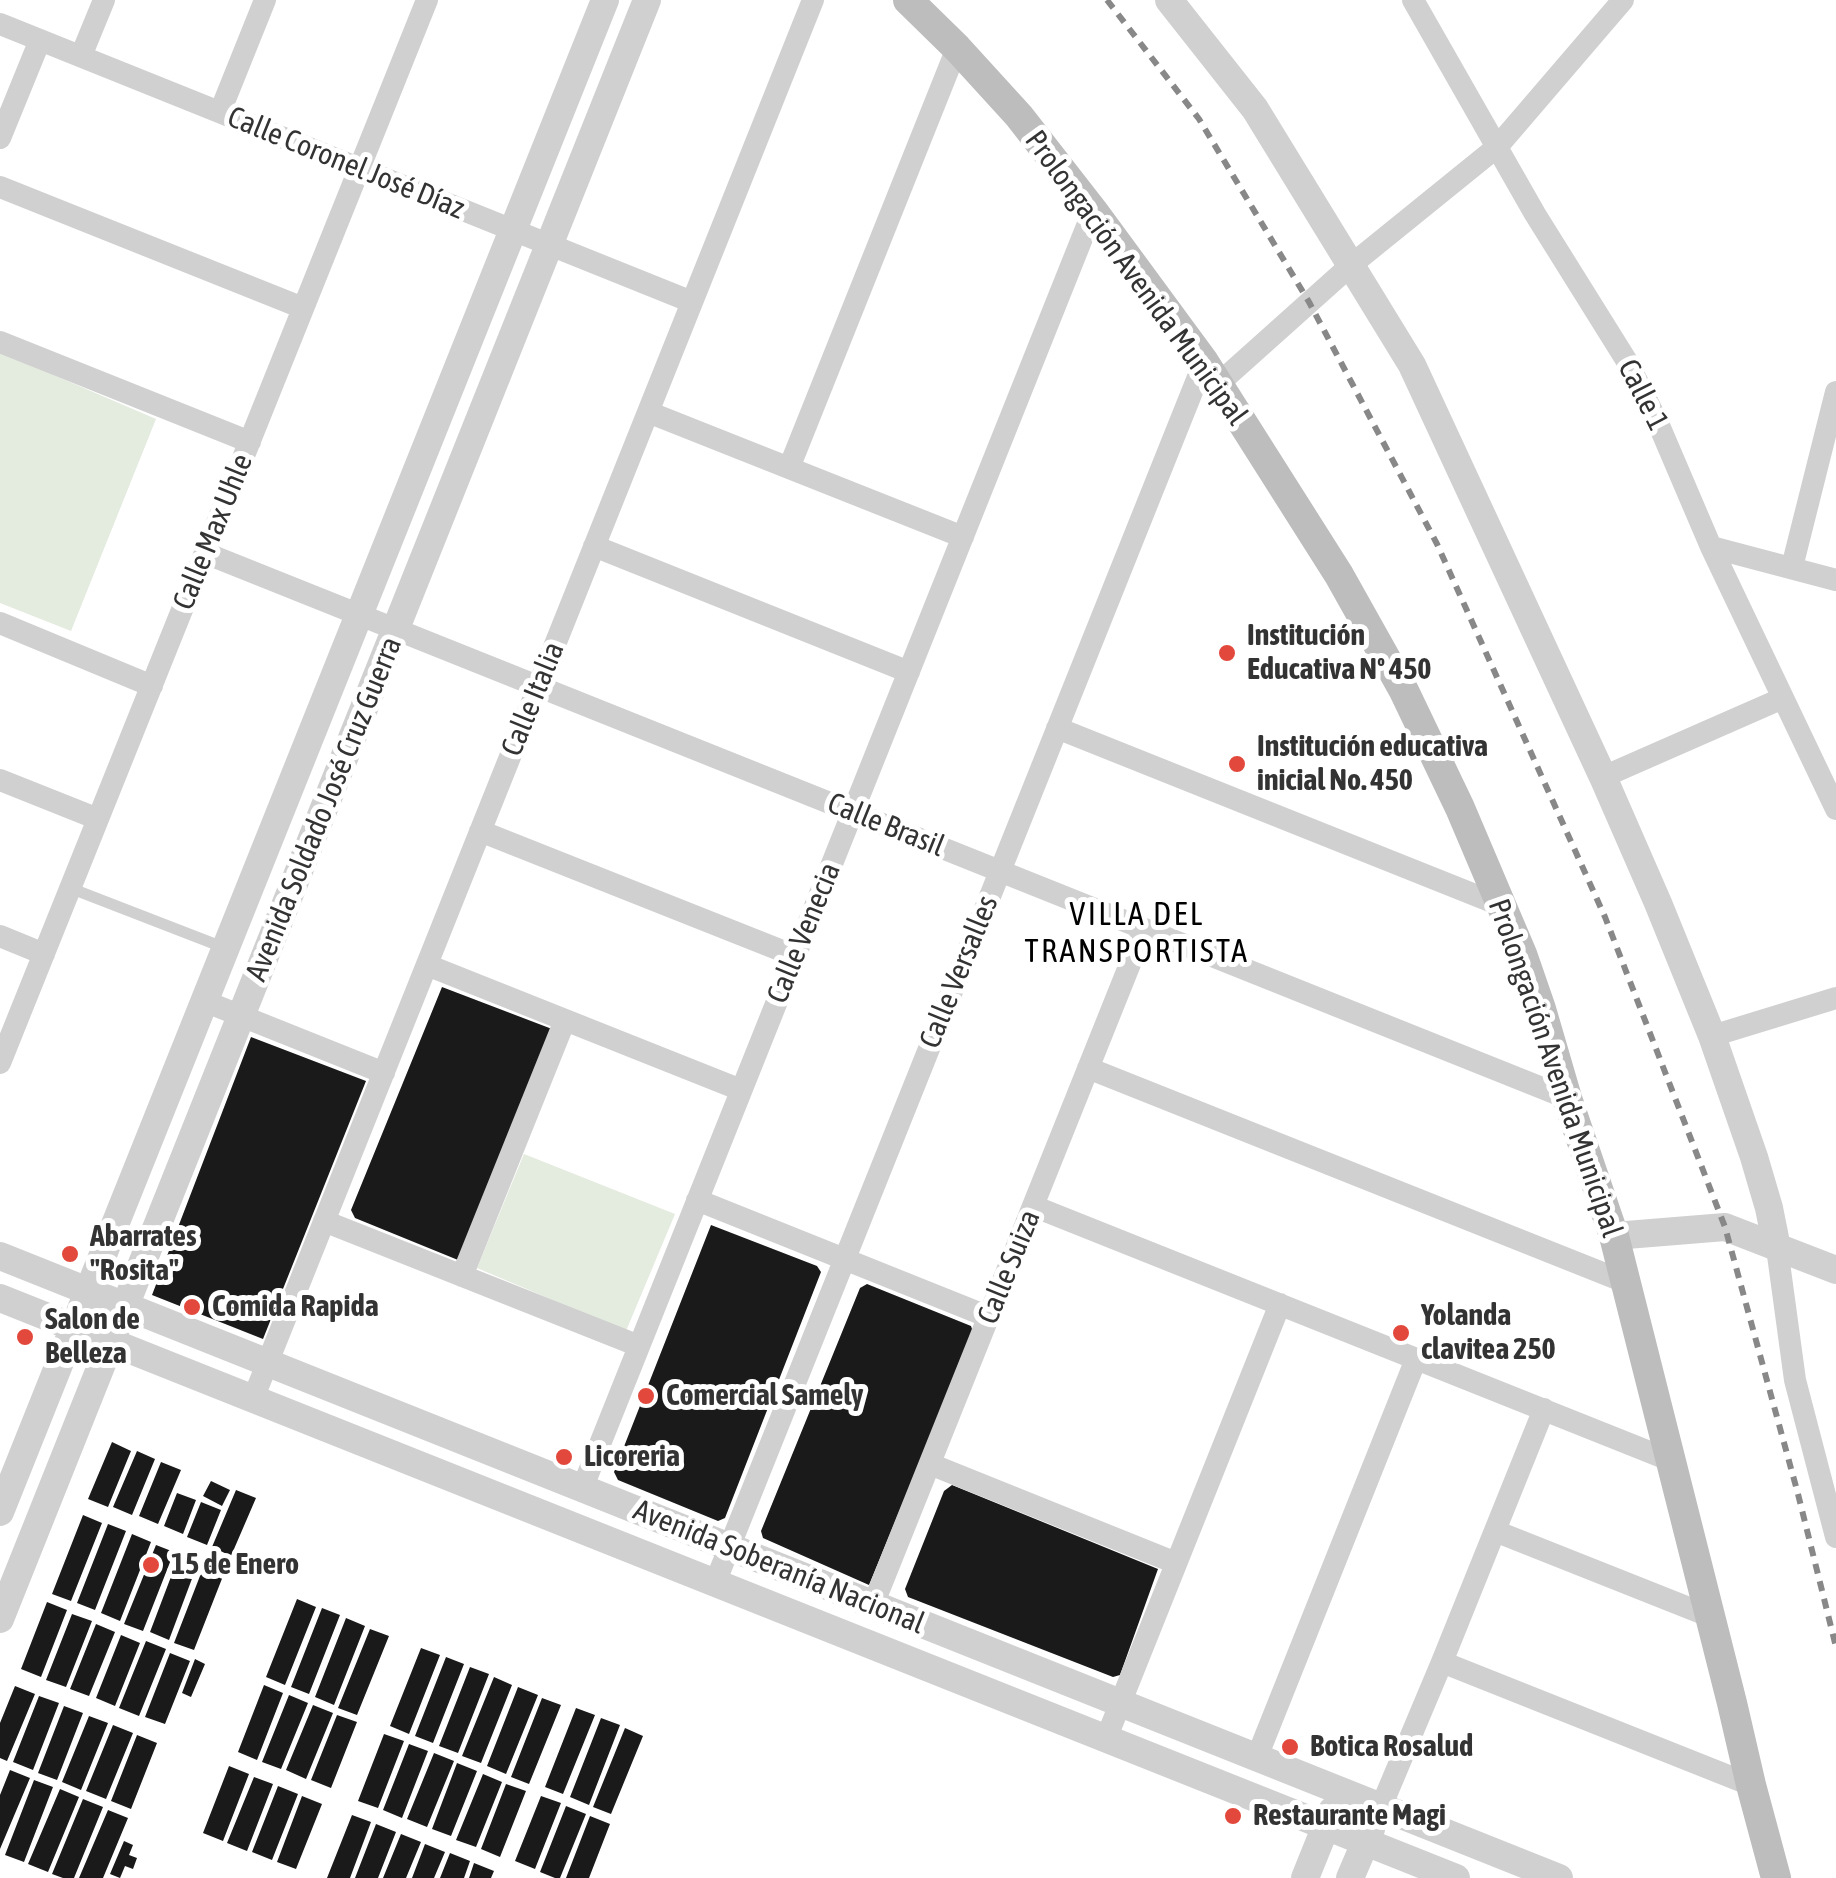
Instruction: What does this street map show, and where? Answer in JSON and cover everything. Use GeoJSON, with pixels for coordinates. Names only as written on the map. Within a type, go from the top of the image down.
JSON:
{"type":"FeatureCollection","features":[{"type":"Feature","properties":{"kind":"main road","name":"Prolongación Avenida Municipal"},"geometry":{"type":"LineString","coordinates":[[908,0],[1019,116],[1210,373],[1339,576],[1404,690],[1460,808],[1522,954],[1614,1236],[1776,1878]]}},
{"type":"Feature","properties":{"kind":"street"},"geometry":{"type":"LineString","coordinates":[[81,56],[104,0]]}},
{"type":"Feature","properties":{"kind":"street"},"geometry":{"type":"LineString","coordinates":[[220,112],[265,0]]}},
{"type":"Feature","properties":{"kind":"street","name":"Calle Max Uhle"},"geometry":{"type":"LineString","coordinates":[[0,1063],[427,0]]}},
{"type":"Feature","properties":{"kind":"street","name":"Avenida Soldado José Cruz Guerra"},"geometry":{"type":"LineString","coordinates":[[0,1512],[604,0]]}},
{"type":"Feature","properties":{"kind":"street","name":"Avenida Soldado José Cruz Guerra"},"geometry":{"type":"LineString","coordinates":[[0,1619],[647,0]]}},
{"type":"Feature","properties":{"kind":"street","name":"Calle Italia"},"geometry":{"type":"LineString","coordinates":[[253,1398],[812,0]]}},
{"type":"Feature","properties":{"kind":"street"},"geometry":{"type":"LineString","coordinates":[[1169,0],[1255,109],[1412,365],[1658,903],[1712,1036],[1769,1208],[1794,1380],[1836,1537]]}},
{"type":"Feature","properties":{"kind":"street","name":"Calle 1"},"geometry":{"type":"LineString","coordinates":[[1413,0],[1535,214],[1628,363],[1836,809]]}},
{"type":"Feature","properties":{"kind":"street"},"geometry":{"type":"LineString","coordinates":[[1210,373],[1498,147],[1624,0]]}},
{"type":"Feature","properties":{"kind":"street","name":"Calle Coronel José Díaz"},"geometry":{"type":"LineString","coordinates":[[0,24],[692,302]]}},
{"type":"Feature","properties":{"kind":"street"},"geometry":{"type":"LineString","coordinates":[[0,138],[40,40]]}},
{"type":"Feature","properties":{"kind":"street"},"geometry":{"type":"LineString","coordinates":[[789,468],[957,48]]}},
{"type":"Feature","properties":{"kind":"street"},"geometry":{"type":"LineString","coordinates":[[0,187],[303,308]]}},
{"type":"Feature","properties":{"kind":"street","name":"Calle Venecia"},"geometry":{"type":"LineString","coordinates":[[582,1489],[1093,211]]}},
{"type":"Feature","properties":{"kind":"street"},"geometry":{"type":"LineString","coordinates":[[0,342],[250,442]]}},
{"type":"Feature","properties":{"kind":"street","name":"Calle Versalles"},"geometry":{"type":"LineString","coordinates":[[715,1583],[1057,728],[1210,373]]}},
{"type":"Feature","properties":{"kind":"street"},"geometry":{"type":"LineString","coordinates":[[1792,567],[1836,392]]}},
{"type":"Feature","properties":{"kind":"street"},"geometry":{"type":"LineString","coordinates":[[648,412],[963,537]]}},
{"type":"Feature","properties":{"kind":"street"},"geometry":{"type":"LineString","coordinates":[[594,546],[909,672]]}},
{"type":"Feature","properties":{"kind":"street"},"geometry":{"type":"LineString","coordinates":[[1711,547],[1836,580]]}},
{"type":"Feature","properties":{"kind":"street","name":"Calle Brasil"},"geometry":{"type":"LineString","coordinates":[[205,553],[1567,1098]]}},
{"type":"Feature","properties":{"kind":"street"},"geometry":{"type":"LineString","coordinates":[[0,624],[152,686]]}},
{"type":"Feature","properties":{"kind":"street"},"geometry":{"type":"LineString","coordinates":[[1603,777],[1783,698]]}},
{"type":"Feature","properties":{"kind":"street"},"geometry":{"type":"LineString","coordinates":[[1057,728],[1500,905]]}},
{"type":"Feature","properties":{"kind":"street"},"geometry":{"type":"LineString","coordinates":[[0,780],[98,819]]}},
{"type":"Feature","properties":{"kind":"street"},"geometry":{"type":"LineString","coordinates":[[480,831],[795,956]]}},
{"type":"Feature","properties":{"kind":"street","name":"Calle Suiza"},"geometry":{"type":"LineString","coordinates":[[874,1605],[1144,929]]}},
{"type":"Feature","properties":{"kind":"street"},"geometry":{"type":"LineString","coordinates":[[0,936],[44,954]]}},
{"type":"Feature","properties":{"kind":"street"},"geometry":{"type":"LineString","coordinates":[[426,965],[741,1090]]}},
{"type":"Feature","properties":{"kind":"street"},"geometry":{"type":"LineString","coordinates":[[1712,1036],[1836,998]]}},
{"type":"Feature","properties":{"kind":"street"},"geometry":{"type":"LineString","coordinates":[[204,1001],[384,1073]]}},
{"type":"Feature","properties":{"kind":"street"},"geometry":{"type":"LineString","coordinates":[[462,1276],[565,1020]]}},
{"type":"Feature","properties":{"kind":"street"},"geometry":{"type":"LineString","coordinates":[[1088,1068],[1625,1282]]}},
{"type":"Feature","properties":{"kind":"street"},"geometry":{"type":"LineString","coordinates":[[697,1200],[989,1316]]}},
{"type":"Feature","properties":{"kind":"street"},"geometry":{"type":"LineString","coordinates":[[1033,1206],[1672,1461]]}},
{"type":"Feature","properties":{"kind":"street"},"geometry":{"type":"LineString","coordinates":[[324,1221],[639,1346]]}},
{"type":"Feature","properties":{"kind":"street"},"geometry":{"type":"LineString","coordinates":[[1614,1236],[1725,1226],[1836,1270]]}},
{"type":"Feature","properties":{"kind":"street","name":"Avenida Soberanía Nacional"},"geometry":{"type":"LineString","coordinates":[[0,1256],[1381,1807],[1522,1871],[1559,1878]]}},
{"type":"Feature","properties":{"kind":"street","name":"Avenida Soberanía Nacional"},"geometry":{"type":"LineString","coordinates":[[0,1298],[1456,1878]]}},
{"type":"Feature","properties":{"kind":"street"},"geometry":{"type":"LineString","coordinates":[[1106,1738],[1280,1304]]}},
{"type":"Feature","properties":{"kind":"street"},"geometry":{"type":"LineString","coordinates":[[1256,1757],[1416,1359]]}},
{"type":"Feature","properties":{"kind":"street"},"geometry":{"type":"LineString","coordinates":[[1350,1878],[1544,1410]]}},
{"type":"Feature","properties":{"kind":"street"},"geometry":{"type":"LineString","coordinates":[[930,1464],[1176,1563]]}},
{"type":"Feature","properties":{"kind":"street"},"geometry":{"type":"LineString","coordinates":[[1495,1530],[1708,1616]]}},
{"type":"Feature","properties":{"kind":"street"},"geometry":{"type":"LineString","coordinates":[[1442,1662],[1751,1785]]}},
{"type":"Feature","properties":{"kind":"street"},"geometry":{"type":"LineString","coordinates":[[1305,1878],[1340,1791]]}},
{"type":"Feature","properties":{"kind":"lane"},"geometry":{"type":"LineString","coordinates":[[70,888],[226,948]]}},
{"type":"Feature","properties":{"kind":"shaded area"},"geometry":{"type":"Polygon","coordinates":[[[0,352],[156,419],[71,631],[0,603],[0,352]]]}},
{"type":"Feature","properties":{"kind":"shaded area"},"geometry":{"type":"Polygon","coordinates":[[[524,1154],[675,1214],[626,1331],[477,1268],[524,1154]]]}},
{"type":"Feature","properties":{"kind":"building"},"geometry":{"type":"Polygon","coordinates":[[[442,987],[552,1029],[458,1260],[355,1218],[351,1210],[442,987]]]}},
{"type":"Feature","properties":{"kind":"building"},"geometry":{"type":"Polygon","coordinates":[[[251,1037],[366,1081],[263,1339],[152,1295],[251,1037]]]}},
{"type":"Feature","properties":{"kind":"building"},"geometry":{"type":"Polygon","coordinates":[[[711,1225],[817,1266],[821,1272],[725,1518],[718,1521],[618,1480],[614,1472],[711,1225]]]}},
{"type":"Feature","properties":{"kind":"building"},"geometry":{"type":"Polygon","coordinates":[[[867,1284],[971,1326],[973,1332],[869,1585],[763,1538],[761,1531],[860,1288],[867,1284]]]}},
{"type":"Feature","properties":{"kind":"building"},"geometry":{"type":"Polygon","coordinates":[[[112,1442],[131,1451],[108,1507],[88,1499],[112,1442]]]}},
{"type":"Feature","properties":{"kind":"building"},"geometry":{"type":"Polygon","coordinates":[[[137,1451],[155,1459],[132,1515],[113,1507],[137,1451]]]}},
{"type":"Feature","properties":{"kind":"building"},"geometry":{"type":"Polygon","coordinates":[[[161,1462],[181,1470],[158,1524],[139,1516],[161,1462]]]}},
{"type":"Feature","properties":{"kind":"building"},"geometry":{"type":"Polygon","coordinates":[[[211,1481],[230,1490],[222,1506],[203,1496],[211,1481]]]}},
{"type":"Feature","properties":{"kind":"building"},"geometry":{"type":"Polygon","coordinates":[[[952,1485],[1158,1569],[1120,1675],[1113,1677],[908,1597],[905,1589],[944,1491],[952,1485]]]}},
{"type":"Feature","properties":{"kind":"building"},"geometry":{"type":"Polygon","coordinates":[[[236,1490],[256,1498],[231,1556],[212,1547],[236,1490]]]}},
{"type":"Feature","properties":{"kind":"building"},"geometry":{"type":"Polygon","coordinates":[[[177,1493],[196,1500],[183,1534],[164,1526],[177,1493]]]}},
{"type":"Feature","properties":{"kind":"building"},"geometry":{"type":"Polygon","coordinates":[[[201,1502],[221,1510],[207,1545],[187,1537],[201,1502]]]}},
{"type":"Feature","properties":{"kind":"building"},"geometry":{"type":"Polygon","coordinates":[[[83,1515],[102,1523],[71,1601],[52,1594],[83,1515]]]}},
{"type":"Feature","properties":{"kind":"building"},"geometry":{"type":"Polygon","coordinates":[[[108,1524],[126,1531],[95,1610],[77,1603],[108,1524]]]}},
{"type":"Feature","properties":{"kind":"building"},"geometry":{"type":"Polygon","coordinates":[[[132,1534],[151,1542],[120,1621],[101,1613],[132,1534]]]}},
{"type":"Feature","properties":{"kind":"building"},"geometry":{"type":"Polygon","coordinates":[[[156,1545],[174,1552],[143,1631],[124,1624],[156,1545]]]}},
{"type":"Feature","properties":{"kind":"building"},"geometry":{"type":"Polygon","coordinates":[[[180,1553],[199,1560],[169,1640],[150,1632],[180,1553]]]}},
{"type":"Feature","properties":{"kind":"building"},"geometry":{"type":"Polygon","coordinates":[[[205,1563],[225,1571],[194,1650],[174,1643],[205,1563]]]}},
{"type":"Feature","properties":{"kind":"building"},"geometry":{"type":"Polygon","coordinates":[[[297,1599],[316,1607],[285,1685],[266,1677],[297,1599]]]}},
{"type":"Feature","properties":{"kind":"building"},"geometry":{"type":"Polygon","coordinates":[[[47,1602],[67,1610],[41,1677],[21,1669],[47,1602]]]}},
{"type":"Feature","properties":{"kind":"building"},"geometry":{"type":"Polygon","coordinates":[[[322,1608],[340,1615],[309,1694],[291,1687],[322,1608]]]}},
{"type":"Feature","properties":{"kind":"building"},"geometry":{"type":"Polygon","coordinates":[[[72,1614],[92,1621],[66,1687],[46,1680],[72,1614]]]}},
{"type":"Feature","properties":{"kind":"building"},"geometry":{"type":"Polygon","coordinates":[[[346,1618],[365,1626],[334,1705],[315,1697],[346,1618]]]}},
{"type":"Feature","properties":{"kind":"building"},"geometry":{"type":"Polygon","coordinates":[[[96,1624],[115,1632],[89,1696],[70,1689],[96,1624]]]}},
{"type":"Feature","properties":{"kind":"building"},"geometry":{"type":"Polygon","coordinates":[[[370,1629],[389,1636],[357,1715],[338,1708],[370,1629]]]}},
{"type":"Feature","properties":{"kind":"building"},"geometry":{"type":"Polygon","coordinates":[[[121,1635],[140,1643],[115,1706],[96,1698],[121,1635]]]}},
{"type":"Feature","properties":{"kind":"building"},"geometry":{"type":"Polygon","coordinates":[[[146,1641],[166,1649],[139,1716],[119,1708],[146,1641]]]}},
{"type":"Feature","properties":{"kind":"building"},"geometry":{"type":"Polygon","coordinates":[[[421,1648],[440,1655],[409,1734],[390,1726],[421,1648]]]}},
{"type":"Feature","properties":{"kind":"building"},"geometry":{"type":"Polygon","coordinates":[[[170,1653],[190,1661],[165,1724],[145,1717],[170,1653]]]}},
{"type":"Feature","properties":{"kind":"building"},"geometry":{"type":"Polygon","coordinates":[[[446,1657],[464,1664],[433,1743],[415,1736],[446,1657]]]}},
{"type":"Feature","properties":{"kind":"building"},"geometry":{"type":"Polygon","coordinates":[[[195,1659],[205,1664],[191,1697],[182,1693],[195,1659]]]}},
{"type":"Feature","properties":{"kind":"building"},"geometry":{"type":"Polygon","coordinates":[[[470,1667],[489,1674],[458,1753],[439,1746],[470,1667]]]}},
{"type":"Feature","properties":{"kind":"building"},"geometry":{"type":"Polygon","coordinates":[[[494,1677],[512,1685],[481,1763],[462,1756],[494,1677]]]}},
{"type":"Feature","properties":{"kind":"building"},"geometry":{"type":"Polygon","coordinates":[[[264,1685],[283,1693],[257,1760],[238,1752],[264,1685]]]}},
{"type":"Feature","properties":{"kind":"building"},"geometry":{"type":"Polygon","coordinates":[[[15,1686],[35,1694],[7,1761],[0,1758],[0,1723],[15,1686]]]}},
{"type":"Feature","properties":{"kind":"building"},"geometry":{"type":"Polygon","coordinates":[[[518,1687],[538,1695],[506,1774],[487,1766],[518,1687]]]}},
{"type":"Feature","properties":{"kind":"building"},"geometry":{"type":"Polygon","coordinates":[[[289,1695],[308,1703],[281,1769],[262,1762],[289,1695]]]}},
{"type":"Feature","properties":{"kind":"building"},"geometry":{"type":"Polygon","coordinates":[[[39,1696],[59,1703],[33,1770],[13,1762],[39,1696]]]}},
{"type":"Feature","properties":{"kind":"building"},"geometry":{"type":"Polygon","coordinates":[[[542,1698],[561,1705],[529,1784],[511,1777],[542,1698]]]}},
{"type":"Feature","properties":{"kind":"building"},"geometry":{"type":"Polygon","coordinates":[[[313,1705],[333,1713],[306,1779],[286,1770],[313,1705]]]}},
{"type":"Feature","properties":{"kind":"building"},"geometry":{"type":"Polygon","coordinates":[[[64,1706],[83,1713],[57,1780],[38,1773],[64,1706]]]}},
{"type":"Feature","properties":{"kind":"building"},"geometry":{"type":"Polygon","coordinates":[[[576,1708],[595,1715],[563,1794],[545,1787],[576,1708]]]}},
{"type":"Feature","properties":{"kind":"building"},"geometry":{"type":"Polygon","coordinates":[[[337,1715],[357,1722],[331,1788],[311,1780],[337,1715]]]}},
{"type":"Feature","properties":{"kind":"building"},"geometry":{"type":"Polygon","coordinates":[[[89,1716],[108,1723],[81,1790],[62,1782],[89,1716]]]}},
{"type":"Feature","properties":{"kind":"building"},"geometry":{"type":"Polygon","coordinates":[[[601,1718],[620,1725],[589,1805],[570,1797],[601,1718]]]}},
{"type":"Feature","properties":{"kind":"building"},"geometry":{"type":"Polygon","coordinates":[[[113,1725],[133,1733],[106,1799],[86,1791],[113,1725]]]}},
{"type":"Feature","properties":{"kind":"building"},"geometry":{"type":"Polygon","coordinates":[[[625,1728],[643,1736],[611,1814],[593,1807],[625,1728]]]}},
{"type":"Feature","properties":{"kind":"building"},"geometry":{"type":"Polygon","coordinates":[[[384,1734],[404,1741],[378,1808],[358,1801],[384,1734]]]}},
{"type":"Feature","properties":{"kind":"building"},"geometry":{"type":"Polygon","coordinates":[[[137,1735],[157,1743],[131,1809],[111,1801],[137,1735]]]}},
{"type":"Feature","properties":{"kind":"building"},"geometry":{"type":"Polygon","coordinates":[[[409,1744],[428,1751],[402,1818],[383,1810],[409,1744]]]}},
{"type":"Feature","properties":{"kind":"building"},"geometry":{"type":"Polygon","coordinates":[[[434,1753],[454,1761],[427,1827],[407,1819],[434,1753]]]}},
{"type":"Feature","properties":{"kind":"building"},"geometry":{"type":"Polygon","coordinates":[[[457,1763],[477,1771],[451,1836],[432,1829],[457,1763]]]}},
{"type":"Feature","properties":{"kind":"building"},"geometry":{"type":"Polygon","coordinates":[[[229,1766],[249,1774],[223,1841],[203,1833],[229,1766]]]}},
{"type":"Feature","properties":{"kind":"building"},"geometry":{"type":"Polygon","coordinates":[[[10,1770],[30,1778],[0,1849],[0,1795],[10,1770]]]}},
{"type":"Feature","properties":{"kind":"building"},"geometry":{"type":"Polygon","coordinates":[[[483,1774],[502,1782],[476,1847],[456,1840],[483,1774]]]}},
{"type":"Feature","properties":{"kind":"building"},"geometry":{"type":"Polygon","coordinates":[[[254,1777],[273,1784],[247,1851],[227,1843],[254,1777]]]}},
{"type":"Feature","properties":{"kind":"building"},"geometry":{"type":"Polygon","coordinates":[[[34,1780],[53,1787],[24,1862],[5,1855],[34,1780]]]}},
{"type":"Feature","properties":{"kind":"building"},"geometry":{"type":"Polygon","coordinates":[[[506,1784],[526,1791],[500,1857],[481,1849],[506,1784]]]}},
{"type":"Feature","properties":{"kind":"building"},"geometry":{"type":"Polygon","coordinates":[[[278,1786],[298,1794],[272,1860],[252,1852],[278,1786]]]}},
{"type":"Feature","properties":{"kind":"building"},"geometry":{"type":"Polygon","coordinates":[[[60,1789],[79,1797],[48,1872],[28,1864],[60,1789]]]}},
{"type":"Feature","properties":{"kind":"building"},"geometry":{"type":"Polygon","coordinates":[[[302,1796],[322,1804],[296,1869],[277,1862],[302,1796]]]}},
{"type":"Feature","properties":{"kind":"building"},"geometry":{"type":"Polygon","coordinates":[[[541,1796],[561,1803],[535,1869],[515,1861],[541,1796]]]}},
{"type":"Feature","properties":{"kind":"building"},"geometry":{"type":"Polygon","coordinates":[[[83,1799],[103,1807],[74,1878],[63,1878],[52,1874],[83,1799]]]}},
{"type":"Feature","properties":{"kind":"building"},"geometry":{"type":"Polygon","coordinates":[[[566,1806],[586,1814],[560,1878],[555,1878],[540,1872],[566,1806]]]}},
{"type":"Feature","properties":{"kind":"building"},"geometry":{"type":"Polygon","coordinates":[[[108,1810],[128,1818],[103,1878],[79,1878],[108,1810]]]}},
{"type":"Feature","properties":{"kind":"building"},"geometry":{"type":"Polygon","coordinates":[[[352,1815],[371,1822],[350,1878],[327,1878],[352,1815]]]}},
{"type":"Feature","properties":{"kind":"building"},"geometry":{"type":"Polygon","coordinates":[[[590,1816],[610,1824],[589,1878],[566,1878],[590,1816]]]}},
{"type":"Feature","properties":{"kind":"building"},"geometry":{"type":"Polygon","coordinates":[[[376,1824],[396,1832],[378,1878],[355,1878],[376,1824]]]}},
{"type":"Feature","properties":{"kind":"building"},"geometry":{"type":"Polygon","coordinates":[[[401,1834],[421,1842],[406,1878],[383,1878],[401,1834]]]}},
{"type":"Feature","properties":{"kind":"building"},"geometry":{"type":"Polygon","coordinates":[[[124,1841],[133,1845],[129,1855],[137,1858],[133,1869],[125,1866],[120,1878],[110,1874],[124,1841]]]}},
{"type":"Feature","properties":{"kind":"building"},"geometry":{"type":"Polygon","coordinates":[[[425,1844],[445,1852],[434,1878],[412,1878],[425,1844]]]}},
{"type":"Feature","properties":{"kind":"building"},"geometry":{"type":"Polygon","coordinates":[[[450,1853],[470,1861],[464,1878],[440,1878],[450,1853]]]}},
{"type":"Feature","properties":{"kind":"building"},"geometry":{"type":"Polygon","coordinates":[[[474,1863],[494,1871],[491,1878],[469,1878],[474,1863]]]}},
{"type":"Feature","properties":{"kind":"railway"},"geometry":{"type":"LineString","coordinates":[[1107,0],[1199,119],[1309,302],[1437,544],[1605,917],[1725,1227],[1836,1647]]}},
{"type":"Feature","properties":{"kind":"place","name":"Institución Educativa Nº 450"},"geometry":{"type":"Point","coordinates":[1227,653]}},
{"type":"Feature","properties":{"kind":"place","name":"Institución educativa inicial No. 450"},"geometry":{"type":"Point","coordinates":[1237,764]}},
{"type":"Feature","properties":{"kind":"place","name":"Abarrates \"Rosita\""},"geometry":{"type":"Point","coordinates":[70,1254]}},
{"type":"Feature","properties":{"kind":"place","name":"Comida Rapida"},"geometry":{"type":"Point","coordinates":[192,1307]}},
{"type":"Feature","properties":{"kind":"place","name":"Yolanda clavitea 250"},"geometry":{"type":"Point","coordinates":[1401,1333]}},
{"type":"Feature","properties":{"kind":"place","name":"Salon de Belleza"},"geometry":{"type":"Point","coordinates":[25,1337]}},
{"type":"Feature","properties":{"kind":"place","name":"Comercial Samely"},"geometry":{"type":"Point","coordinates":[646,1396]}},
{"type":"Feature","properties":{"kind":"place","name":"Licoreria"},"geometry":{"type":"Point","coordinates":[564,1457]}},
{"type":"Feature","properties":{"kind":"place","name":"15 de Enero"},"geometry":{"type":"Point","coordinates":[151,1565]}},
{"type":"Feature","properties":{"kind":"place","name":"Botica Rosalud"},"geometry":{"type":"Point","coordinates":[1290,1747]}},
{"type":"Feature","properties":{"kind":"place","name":"Restaurante Magi"},"geometry":{"type":"Point","coordinates":[1233,1816]}},
{"type":"Feature","properties":{"kind":"district","name":"VILLA DEL TRANSPORTISTA"},"geometry":{"type":"Point","coordinates":[1137,934]}}]}
